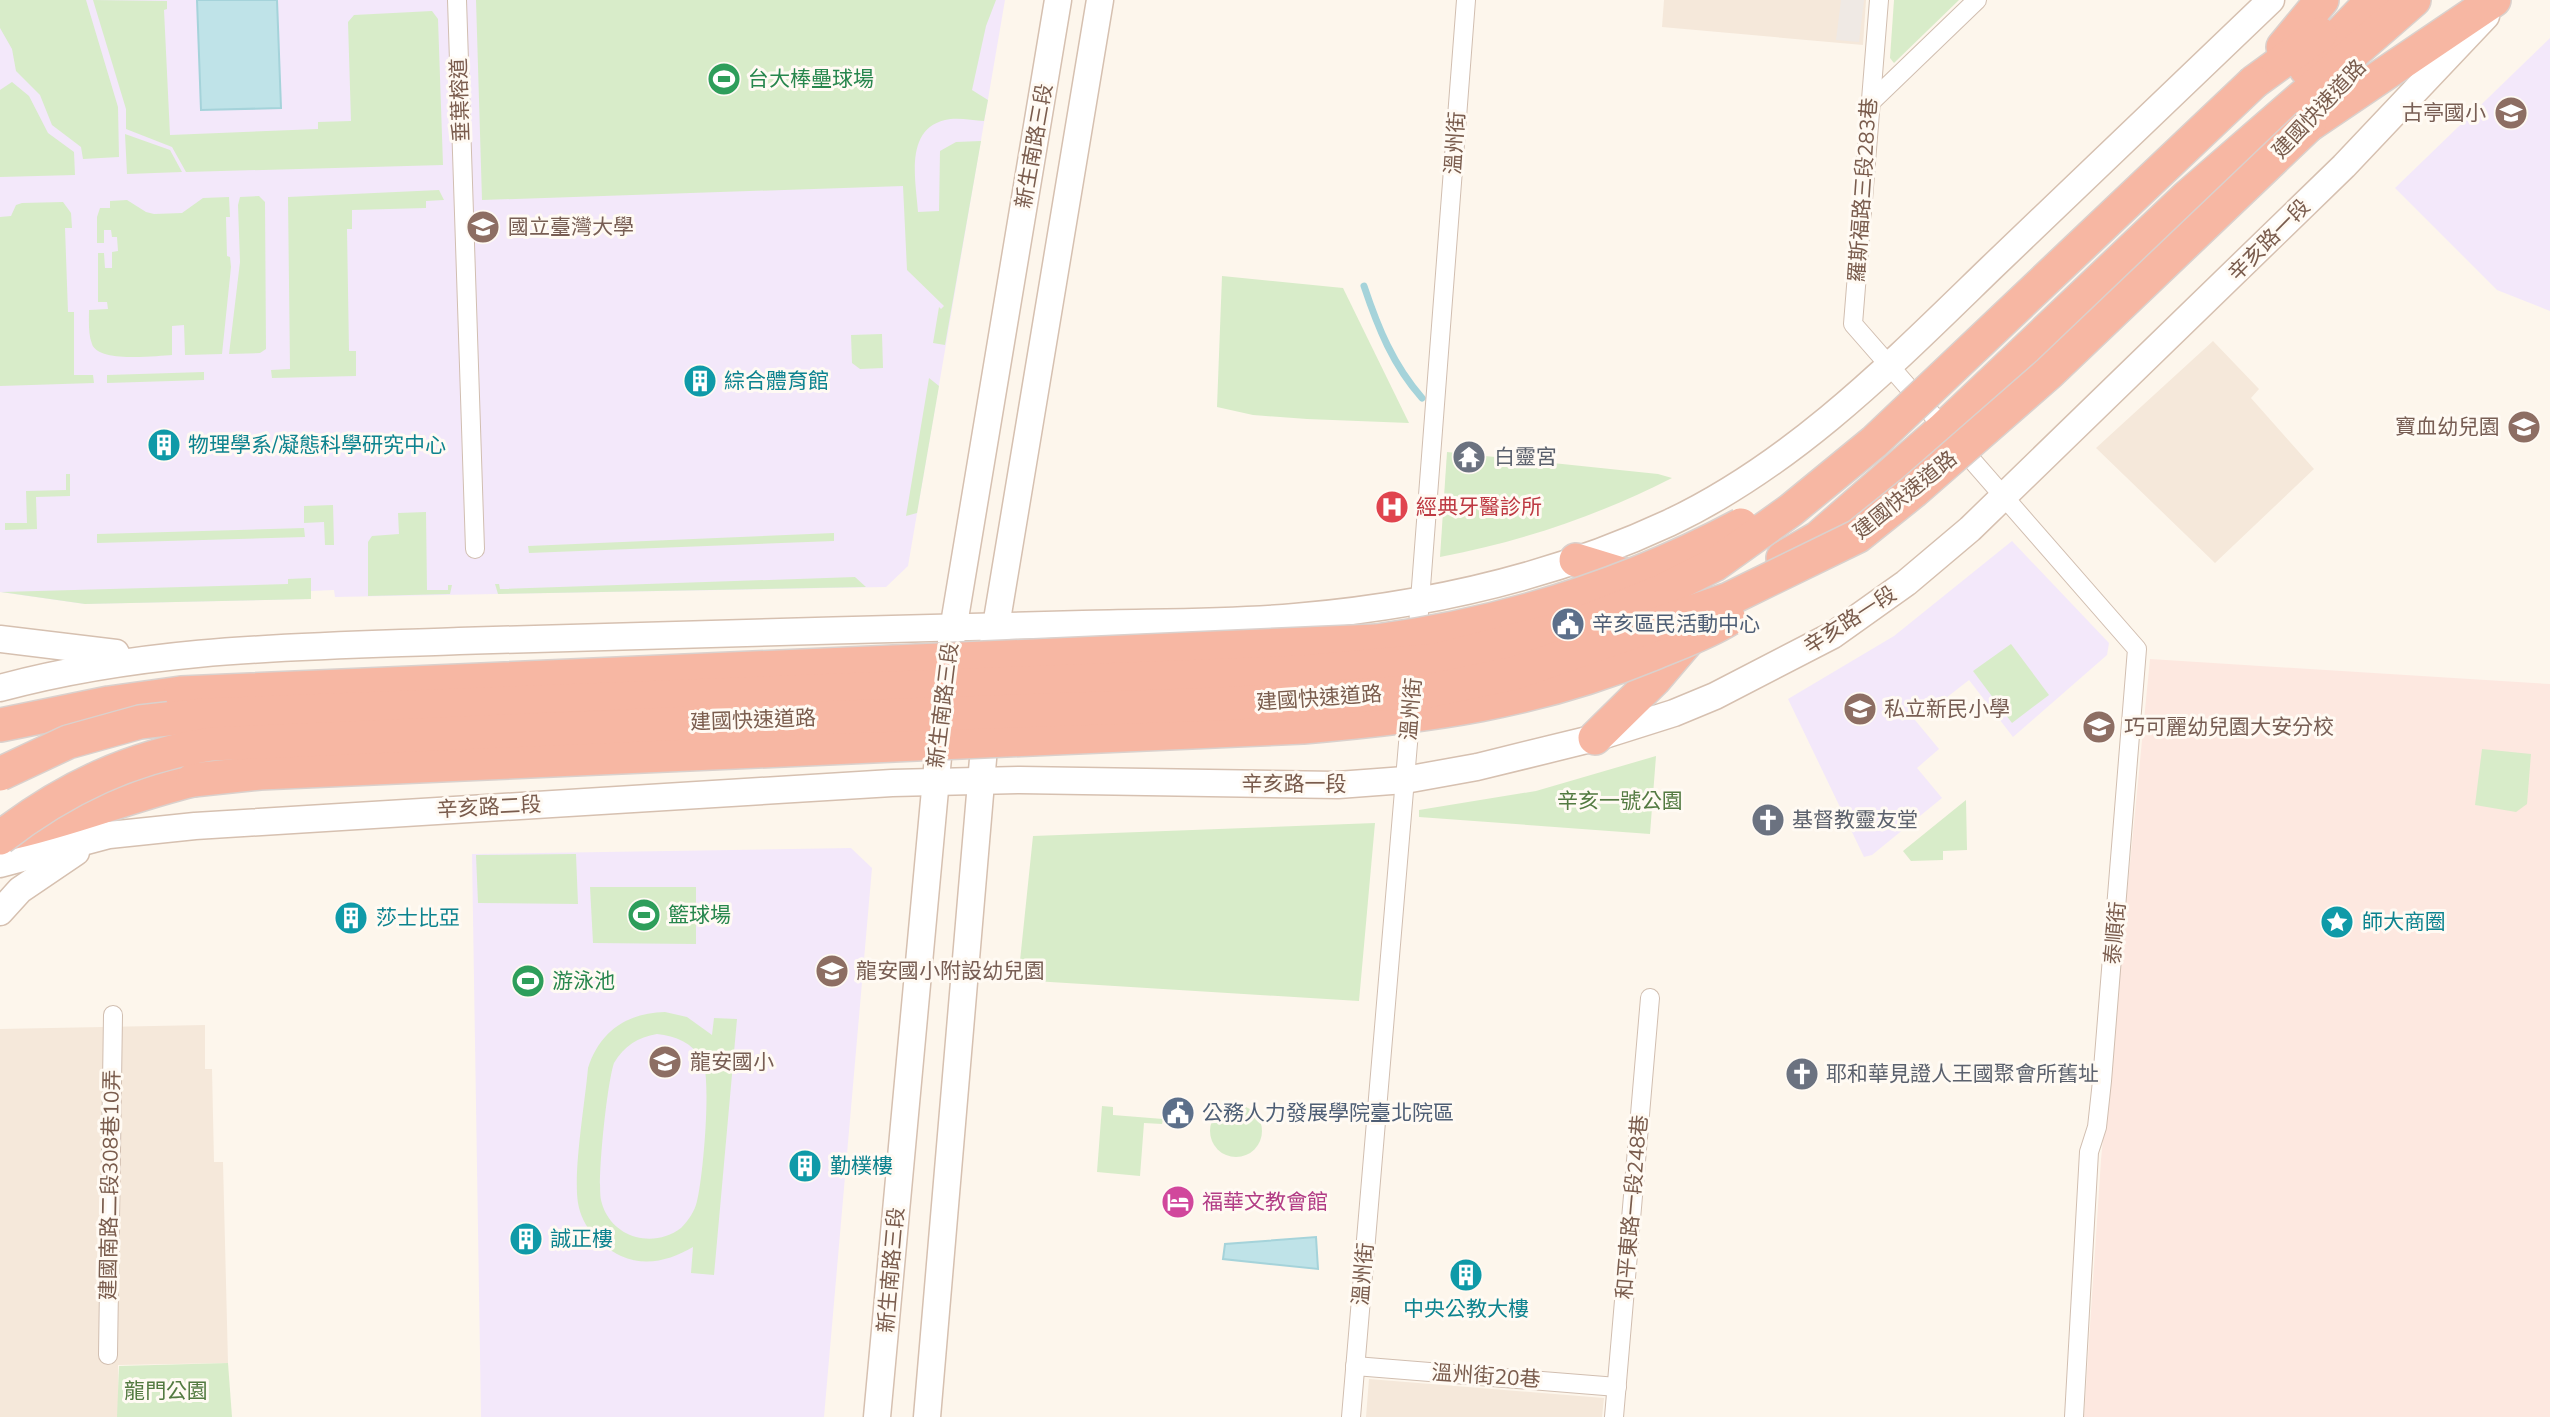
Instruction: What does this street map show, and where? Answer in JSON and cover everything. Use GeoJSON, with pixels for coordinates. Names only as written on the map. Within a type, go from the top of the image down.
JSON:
{"type":"FeatureCollection","features":[{"type":"Feature","properties":{"kind":"highway"},"geometry":{"type":"LineString","coordinates":[[2254,82],[2322,0]]}},
{"type":"Feature","properties":{"kind":"highway","name":"建國快速道路"},"geometry":{"type":"LineString","coordinates":[[0,774],[68,742],[140,722],[202,715],[1302,673],[1436,660],[1579,624],[1676,584],[1714,565],[1791,510],[1874,442],[2254,82],[2308,44],[2360,0]]}},
{"type":"Feature","properties":{"kind":"highway"},"geometry":{"type":"LineString","coordinates":[[2187,197],[2372,0]]}},
{"type":"Feature","properties":{"kind":"highway"},"geometry":{"type":"LineString","coordinates":[[1595,738],[1654,680],[1706,617],[1724,600],[1752,576],[1818,538],[1943,429],[2187,197],[2416,0]]}},
{"type":"Feature","properties":{"kind":"highway","name":"建國快速道路"},"geometry":{"type":"LineString","coordinates":[[0,837],[57,797],[98,775],[175,750],[211,744],[757,720],[1219,704],[1428,691],[1515,673],[1639,633],[1729,599],[1858,536],[1914,491],[2049,373],[2309,125],[2416,0]]}},
{"type":"Feature","properties":{"kind":"highway"},"geometry":{"type":"LineString","coordinates":[[2309,125],[2494,0]]}},
{"type":"Feature","properties":{"kind":"highway"},"geometry":{"type":"LineString","coordinates":[[1576,560],[1635,578],[1683,575],[1744,561],[1808,526],[1943,429]]}},
{"type":"Feature","properties":{"kind":"highway"},"geometry":{"type":"LineString","coordinates":[[0,725],[109,703],[181,693],[1051,654],[1296,646],[1436,633],[1505,617],[1602,589],[1689,551],[1786,500],[1874,442]]}},
{"type":"Feature","properties":{"kind":"highway"},"geometry":{"type":"LineString","coordinates":[[0,837],[143,792],[193,780],[260,773],[1303,727],[1438,714],[1519,699],[1621,667],[1713,629],[1858,536]]}},
{"type":"Feature","properties":{"kind":"main road","name":"新生南路三段"},"geometry":{"type":"LineString","coordinates":[[877,1417],[934,781],[953,627],[1058,0]]}},
{"type":"Feature","properties":{"kind":"main road","name":"新生南路三段"},"geometry":{"type":"LineString","coordinates":[[927,1417],[994,626],[1100,0]]}},
{"type":"Feature","properties":{"kind":"main road"},"geometry":{"type":"LineString","coordinates":[[0,639],[85,652],[159,656],[653,634],[1292,618],[1420,602],[1473,592],[1576,560],[1672,522],[1755,472],[1855,398],[2271,0]]}},
{"type":"Feature","properties":{"kind":"main road","name":"辛亥路一段"},"geometry":{"type":"LineString","coordinates":[[981,780],[1338,785],[1405,780],[1477,767],[1595,738],[1674,713],[1715,696],[1833,635],[1906,583],[2002,498],[2344,166],[2501,0]]}},
{"type":"Feature","properties":{"kind":"main road"},"geometry":{"type":"LineString","coordinates":[[0,688],[44,676],[159,656]]}},
{"type":"Feature","properties":{"kind":"main road","name":"辛亥路二段"},"geometry":{"type":"LineString","coordinates":[[0,864],[109,835],[431,810],[981,780]]}},
{"type":"Feature","properties":{"kind":"main road"},"geometry":{"type":"LineString","coordinates":[[0,912],[20,890],[62,859],[109,835]]}},
{"type":"Feature","properties":{"kind":"street","name":"垂葉榕道"},"geometry":{"type":"LineString","coordinates":[[457,0],[475,549]]}},
{"type":"Feature","properties":{"kind":"street","name":"溫州街"},"geometry":{"type":"LineString","coordinates":[[1351,1417],[1420,602],[1466,0]]}},
{"type":"Feature","properties":{"kind":"street","name":"羅斯福路三段283巷"},"geometry":{"type":"LineString","coordinates":[[1879,0],[1853,324],[1943,429]]}},
{"type":"Feature","properties":{"kind":"street"},"geometry":{"type":"LineString","coordinates":[[1870,103],[1977,0]]}},
{"type":"Feature","properties":{"kind":"street","name":"泰順街"},"geometry":{"type":"LineString","coordinates":[[1943,429],[2137,649],[2102,1081],[2097,1127],[2089,1152],[2074,1417]]}},
{"type":"Feature","properties":{"kind":"street","name":"和平東路一段248巷"},"geometry":{"type":"LineString","coordinates":[[1614,1417],[1650,998]]}},
{"type":"Feature","properties":{"kind":"street","name":"建國南路二段308巷10弄"},"geometry":{"type":"LineString","coordinates":[[108,1355],[113,1015]]}},
{"type":"Feature","properties":{"kind":"street","name":"溫州街20巷"},"geometry":{"type":"LineString","coordinates":[[1355,1366],[1617,1387]]}},
{"type":"Feature","properties":{"kind":"shaded area","name":"國立臺灣大學"},"geometry":{"type":"Polygon","coordinates":[[[0,0],[1005,0],[908,566],[886,587],[335,597],[334,590],[311,591],[311,599],[85,604],[0,592],[0,0]]]}},
{"type":"Feature","properties":{"kind":"shaded area"},"geometry":{"type":"Polygon","coordinates":[[[1664,0],[1866,0],[1863,45],[1662,27],[1664,0]]]}},
{"type":"Feature","properties":{"kind":"shaded area"},"geometry":{"type":"Polygon","coordinates":[[[1841,0],[1864,0],[1859,42],[1836,40],[1841,0]]]}},
{"type":"Feature","properties":{"kind":"shaded area","name":"古亭國小"},"geometry":{"type":"Polygon","coordinates":[[[2550,38],[2550,311],[2497,290],[2395,188],[2550,38]]]}},
{"type":"Feature","properties":{"kind":"shaded area"},"geometry":{"type":"Polygon","coordinates":[[[2213,341],[2259,389],[2251,398],[2314,469],[2215,563],[2096,448],[2213,341]]]}},
{"type":"Feature","properties":{"kind":"shaded area","name":"私立新民小學"},"geometry":{"type":"Polygon","coordinates":[[[2012,541],[2109,643],[2107,655],[2013,737],[1969,680],[1946,698],[1942,696],[1915,720],[1939,749],[1917,768],[1942,798],[1872,855],[1864,857],[1788,699],[1894,636],[2012,541]]]}},
{"type":"Feature","properties":{"kind":"shaded area","name":"師大商圈"},"geometry":{"type":"Polygon","coordinates":[[[2150,659],[2550,684],[2550,1417],[2084,1417],[2101,1160],[2150,659]]]}},
{"type":"Feature","properties":{"kind":"shaded area","name":"龍安國小"},"geometry":{"type":"Polygon","coordinates":[[[851,848],[872,868],[824,1417],[481,1417],[472,854],[851,848]]]}},
{"type":"Feature","properties":{"kind":"shaded area"},"geometry":{"type":"Polygon","coordinates":[[[205,1025],[205,1069],[212,1069],[214,1162],[223,1162],[228,1363],[118,1365],[119,1417],[0,1417],[0,1029],[205,1025]]]}},
{"type":"Feature","properties":{"kind":"shaded area"},"geometry":{"type":"Polygon","coordinates":[[[1369,1379],[1604,1398],[1602,1417],[1366,1417],[1369,1379]]]}},
{"type":"Feature","properties":{"kind":"green space"},"geometry":{"type":"Polygon","coordinates":[[[0,0],[86,0],[118,107],[119,157],[83,159],[81,147],[52,125],[40,95],[16,71],[12,49],[0,28],[0,0]]]}},
{"type":"Feature","properties":{"kind":"green space"},"geometry":{"type":"Polygon","coordinates":[[[93,0],[167,1],[167,9],[164,10],[170,135],[318,129],[318,122],[351,121],[348,22],[354,15],[432,11],[438,19],[443,165],[186,172],[172,147],[126,129],[126,109],[93,0]]]}},
{"type":"Feature","properties":{"kind":"green space","name":"台大棒壘球場"},"geometry":{"type":"Polygon","coordinates":[[[476,0],[996,0],[986,26],[972,90],[988,100],[984,121],[949,119],[932,126],[923,134],[915,158],[918,212],[939,211],[940,151],[956,142],[981,141],[945,345],[933,343],[939,307],[941,309],[944,306],[907,270],[903,186],[482,200],[476,0]]]}},
{"type":"Feature","properties":{"kind":"green space"},"geometry":{"type":"Polygon","coordinates":[[[1894,0],[1959,0],[1894,63],[1890,58],[1894,0]]]}},
{"type":"Feature","properties":{"kind":"green space"},"geometry":{"type":"Polygon","coordinates":[[[12,82],[29,96],[48,133],[74,152],[75,175],[0,177],[0,90],[12,82]]]}},
{"type":"Feature","properties":{"kind":"green space"},"geometry":{"type":"Polygon","coordinates":[[[125,134],[170,150],[182,172],[127,174],[125,134]]]}},
{"type":"Feature","properties":{"kind":"green space"},"geometry":{"type":"Polygon","coordinates":[[[439,190],[444,200],[426,201],[426,208],[352,210],[352,229],[347,229],[349,351],[356,351],[356,376],[272,378],[271,370],[290,369],[288,197],[439,190]]]}},
{"type":"Feature","properties":{"kind":"green space"},"geometry":{"type":"Polygon","coordinates":[[[259,196],[265,202],[266,349],[260,353],[229,354],[240,262],[238,205],[240,197],[259,196]]]}},
{"type":"Feature","properties":{"kind":"green space"},"geometry":{"type":"Polygon","coordinates":[[[229,197],[230,217],[226,217],[227,256],[230,257],[231,267],[222,354],[185,355],[184,325],[172,326],[172,355],[128,357],[105,354],[97,350],[90,336],[89,310],[108,309],[107,302],[98,302],[98,253],[104,253],[105,268],[112,268],[112,252],[118,251],[117,237],[112,237],[111,230],[104,230],[104,243],[97,243],[97,217],[100,208],[110,208],[110,201],[127,200],[154,214],[182,213],[203,198],[229,197]]]}},
{"type":"Feature","properties":{"kind":"green space"},"geometry":{"type":"Polygon","coordinates":[[[63,202],[71,213],[72,228],[65,228],[68,312],[74,312],[74,375],[93,375],[94,383],[0,386],[0,217],[11,216],[16,205],[22,203],[63,202]]]}},
{"type":"Feature","properties":{"kind":"green space"},"geometry":{"type":"Polygon","coordinates":[[[1222,276],[1343,288],[1409,423],[1253,415],[1217,407],[1222,276]]]}},
{"type":"Feature","properties":{"kind":"green space"},"geometry":{"type":"Polygon","coordinates":[[[882,334],[883,368],[860,369],[852,363],[851,335],[882,334]]]}},
{"type":"Feature","properties":{"kind":"green space"},"geometry":{"type":"Polygon","coordinates":[[[204,372],[204,380],[107,383],[107,375],[204,372]]]}},
{"type":"Feature","properties":{"kind":"green space"},"geometry":{"type":"Polygon","coordinates":[[[929,378],[939,386],[917,513],[906,516],[929,378]]]}},
{"type":"Feature","properties":{"kind":"green space"},"geometry":{"type":"Polygon","coordinates":[[[1447,452],[1658,474],[1672,478],[1559,526],[1440,557],[1447,452]]]}},
{"type":"Feature","properties":{"kind":"green space"},"geometry":{"type":"Polygon","coordinates":[[[66,474],[70,474],[70,496],[36,497],[37,529],[5,530],[5,523],[27,523],[26,491],[66,490],[66,474]]]}},
{"type":"Feature","properties":{"kind":"green space"},"geometry":{"type":"Polygon","coordinates":[[[333,505],[334,545],[325,545],[324,522],[304,523],[304,506],[333,505]]]}},
{"type":"Feature","properties":{"kind":"green space"},"geometry":{"type":"Polygon","coordinates":[[[426,512],[427,590],[448,590],[448,585],[452,585],[450,594],[368,596],[368,542],[372,536],[399,534],[398,513],[426,512]]]}},
{"type":"Feature","properties":{"kind":"green space"},"geometry":{"type":"Polygon","coordinates":[[[304,528],[305,537],[97,543],[97,534],[304,528]]]}},
{"type":"Feature","properties":{"kind":"green space"},"geometry":{"type":"Polygon","coordinates":[[[834,533],[834,541],[529,553],[528,546],[834,533]]]}},
{"type":"Feature","properties":{"kind":"green space"},"geometry":{"type":"Polygon","coordinates":[[[855,577],[866,587],[498,594],[495,584],[499,584],[500,589],[855,577]]]}},
{"type":"Feature","properties":{"kind":"green space"},"geometry":{"type":"Polygon","coordinates":[[[311,578],[311,599],[85,604],[1,592],[288,584],[288,579],[311,578]]]}},
{"type":"Feature","properties":{"kind":"green space"},"geometry":{"type":"Polygon","coordinates":[[[2011,644],[2049,695],[2012,723],[1973,671],[2011,644]]]}},
{"type":"Feature","properties":{"kind":"green space"},"geometry":{"type":"Polygon","coordinates":[[[2482,749],[2531,754],[2527,804],[2516,812],[2475,805],[2482,749]]]}},
{"type":"Feature","properties":{"kind":"green space","name":"辛亥一號公園"},"geometry":{"type":"Polygon","coordinates":[[[1656,756],[1650,834],[1419,817],[1419,810],[1536,791],[1656,756]]]}},
{"type":"Feature","properties":{"kind":"green space"},"geometry":{"type":"Polygon","coordinates":[[[1966,800],[1967,850],[1943,851],[1943,860],[1911,861],[1903,851],[1966,800]]]}},
{"type":"Feature","properties":{"kind":"green space"},"geometry":{"type":"Polygon","coordinates":[[[1375,823],[1359,1001],[1018,980],[1033,836],[1375,823]]]}},
{"type":"Feature","properties":{"kind":"green space"},"geometry":{"type":"Polygon","coordinates":[[[576,854],[578,904],[478,903],[476,855],[576,854]]]}},
{"type":"Feature","properties":{"kind":"green space","name":"籃球場"},"geometry":{"type":"Polygon","coordinates":[[[590,887],[696,887],[696,944],[593,943],[590,887]]]}},
{"type":"Feature","properties":{"kind":"green space"},"geometry":{"type":"Polygon","coordinates":[[[665,1012],[687,1017],[712,1035],[714,1018],[737,1019],[714,1275],[691,1273],[693,1247],[658,1260],[640,1261],[621,1256],[593,1235],[580,1212],[577,1189],[578,1155],[588,1068],[593,1055],[608,1034],[627,1020],[665,1012]],[[657,1034],[638,1040],[627,1047],[614,1063],[600,1173],[601,1200],[613,1223],[629,1235],[653,1239],[676,1231],[691,1216],[696,1205],[702,1172],[706,1128],[706,1085],[702,1059],[683,1041],[657,1034]]]}},
{"type":"Feature","properties":{"kind":"green space"},"geometry":{"type":"Polygon","coordinates":[[[1236,1105],[1255,1112],[1262,1131],[1255,1150],[1236,1157],[1217,1150],[1210,1131],[1217,1112],[1236,1105]]]}},
{"type":"Feature","properties":{"kind":"green space"},"geometry":{"type":"Polygon","coordinates":[[[1102,1106],[1113,1107],[1113,1115],[1163,1119],[1162,1124],[1144,1123],[1140,1176],[1097,1172],[1102,1106]]]}},
{"type":"Feature","properties":{"kind":"green space","name":"龍門公園"},"geometry":{"type":"Polygon","coordinates":[[[228,1363],[232,1417],[117,1417],[119,1366],[228,1363]]]}},
{"type":"Feature","properties":{"kind":"water"},"geometry":{"type":"Polygon","coordinates":[[[197,0],[277,0],[281,108],[201,110],[197,0]]]}},
{"type":"Feature","properties":{"kind":"water"},"geometry":{"type":"Polygon","coordinates":[[[1316,1237],[1318,1269],[1223,1259],[1225,1244],[1316,1237]]]}},
{"type":"Feature","properties":{"kind":"waterway"},"geometry":{"type":"LineString","coordinates":[[1364,286],[1387,345],[1422,398]]}},
{"type":"Feature","properties":{"kind":"place","name":"台大棒壘球場"},"geometry":{"type":"Point","coordinates":[724,79]}},
{"type":"Feature","properties":{"kind":"place","name":"古亭國小"},"geometry":{"type":"Point","coordinates":[2511,113]}},
{"type":"Feature","properties":{"kind":"place","name":"國立臺灣大學"},"geometry":{"type":"Point","coordinates":[483,227]}},
{"type":"Feature","properties":{"kind":"place","name":"綜合體育館"},"geometry":{"type":"Point","coordinates":[700,381]}},
{"type":"Feature","properties":{"kind":"place","name":"寶血幼兒園"},"geometry":{"type":"Point","coordinates":[2524,427]}},
{"type":"Feature","properties":{"kind":"place","name":"物理學系/凝態科學研究中心"},"geometry":{"type":"Point","coordinates":[164,445]}},
{"type":"Feature","properties":{"kind":"place","name":"白靈宮"},"geometry":{"type":"Point","coordinates":[1469,457]}},
{"type":"Feature","properties":{"kind":"place","name":"經典牙醫診所"},"geometry":{"type":"Point","coordinates":[1392,507]}},
{"type":"Feature","properties":{"kind":"place","name":"辛亥區民活動中心"},"geometry":{"type":"Point","coordinates":[1568,624]}},
{"type":"Feature","properties":{"kind":"place","name":"私立新民小學"},"geometry":{"type":"Point","coordinates":[1860,709]}},
{"type":"Feature","properties":{"kind":"place","name":"巧可麗幼兒園大安分校"},"geometry":{"type":"Point","coordinates":[2099,727]}},
{"type":"Feature","properties":{"kind":"place","name":"基督教靈友堂"},"geometry":{"type":"Point","coordinates":[1768,820]}},
{"type":"Feature","properties":{"kind":"place","name":"籃球場"},"geometry":{"type":"Point","coordinates":[644,915]}},
{"type":"Feature","properties":{"kind":"place","name":"莎士比亞"},"geometry":{"type":"Point","coordinates":[351,918]}},
{"type":"Feature","properties":{"kind":"place","name":"師大商圈"},"geometry":{"type":"Point","coordinates":[2337,922]}},
{"type":"Feature","properties":{"kind":"place","name":"龍安國小附設幼兒園"},"geometry":{"type":"Point","coordinates":[832,971]}},
{"type":"Feature","properties":{"kind":"place","name":"游泳池"},"geometry":{"type":"Point","coordinates":[528,981]}},
{"type":"Feature","properties":{"kind":"place","name":"龍安國小"},"geometry":{"type":"Point","coordinates":[665,1062]}},
{"type":"Feature","properties":{"kind":"place","name":"耶和華見證人王國聚會所舊址"},"geometry":{"type":"Point","coordinates":[1802,1074]}},
{"type":"Feature","properties":{"kind":"place","name":"公務人力發展學院臺北院區"},"geometry":{"type":"Point","coordinates":[1178,1113]}},
{"type":"Feature","properties":{"kind":"place","name":"勤樸樓"},"geometry":{"type":"Point","coordinates":[805,1166]}},
{"type":"Feature","properties":{"kind":"place","name":"福華文教會館"},"geometry":{"type":"Point","coordinates":[1178,1202]}},
{"type":"Feature","properties":{"kind":"place","name":"誠正樓"},"geometry":{"type":"Point","coordinates":[526,1239]}},
{"type":"Feature","properties":{"kind":"place","name":"中央公教大樓"},"geometry":{"type":"Point","coordinates":[1466,1275]}}]}
